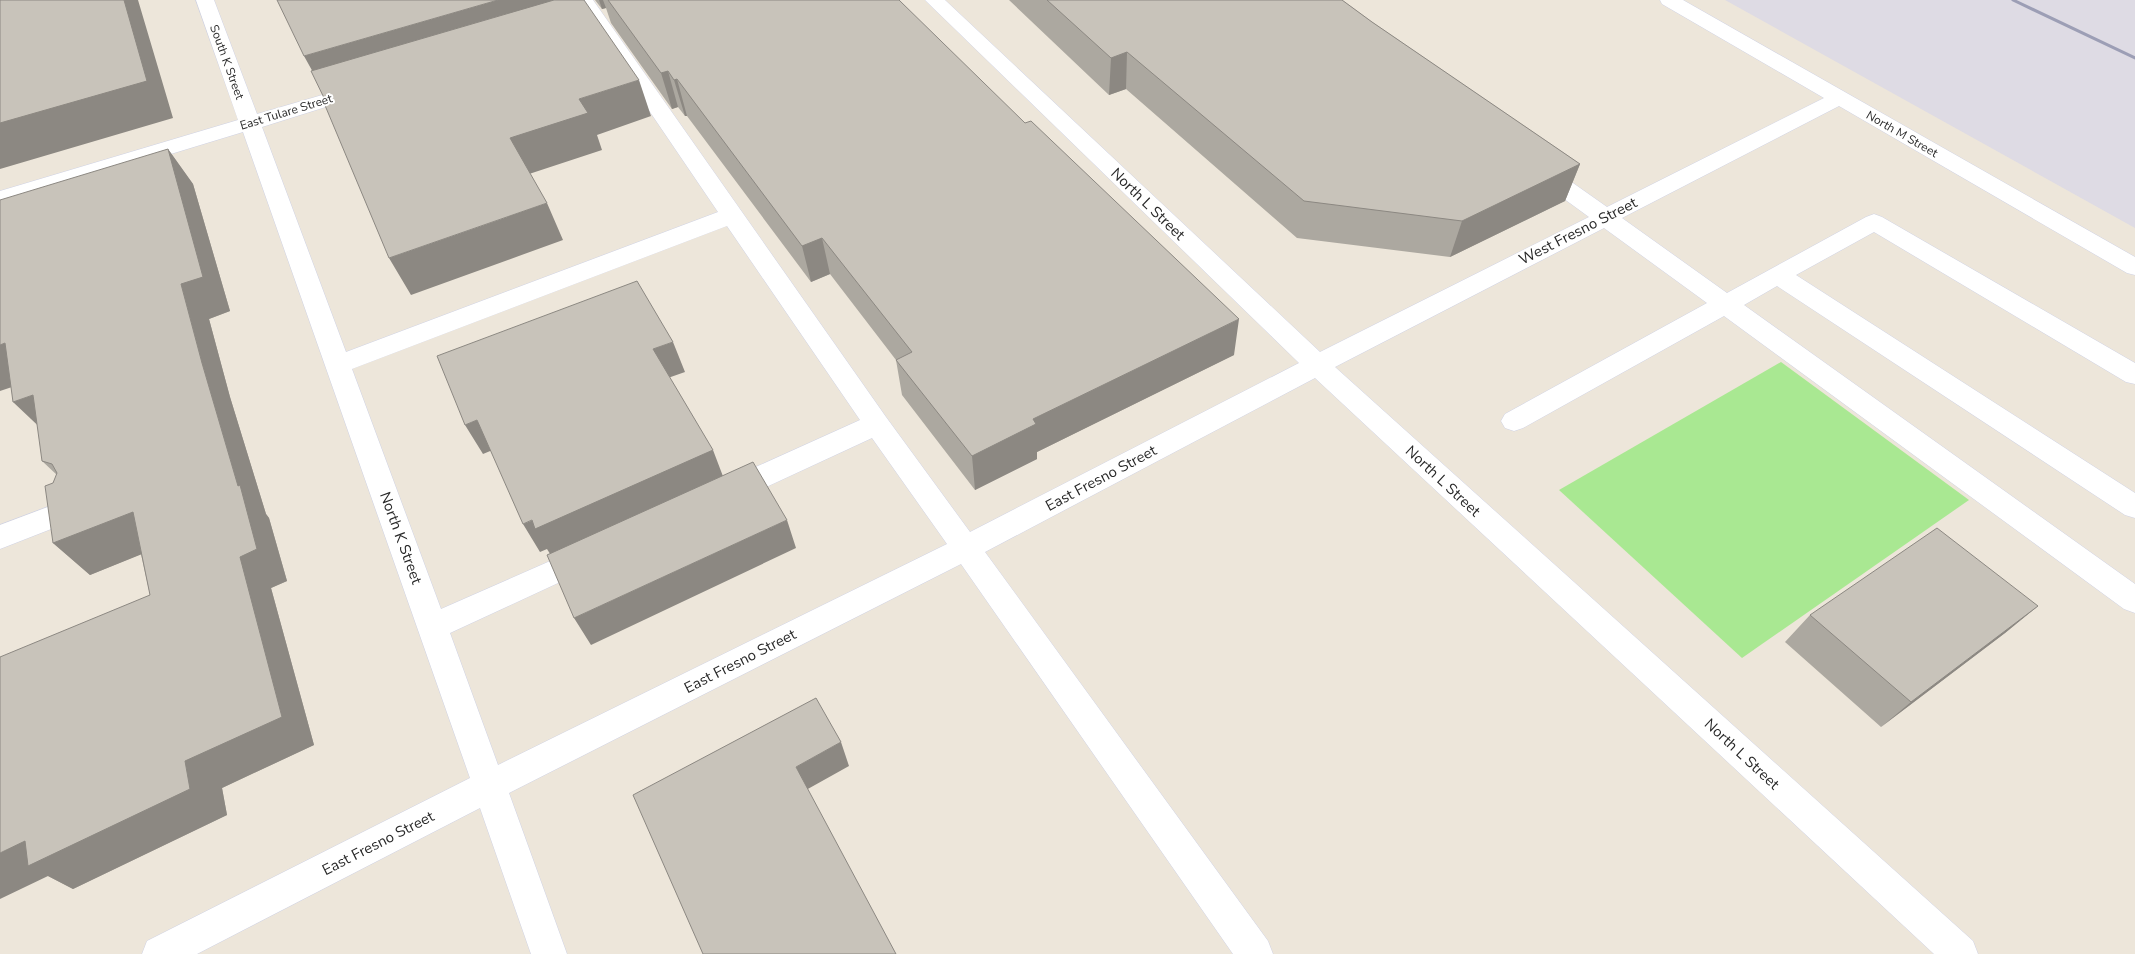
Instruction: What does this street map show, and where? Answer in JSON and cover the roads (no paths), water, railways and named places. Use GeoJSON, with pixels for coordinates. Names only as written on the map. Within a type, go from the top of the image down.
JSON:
{"type":"FeatureCollection","features":[{"type":"Feature","properties":{"kind":"street","name":"South K Street"},"geometry":{"type":"LineString","coordinates":[[205,0],[249,123]]}},
{"type":"Feature","properties":{"kind":"street","name":"North L Street"},"geometry":{"type":"LineString","coordinates":[[934,0],[1317,364],[1960,954]]}},
{"type":"Feature","properties":{"kind":"street","name":"North M Street"},"geometry":{"type":"LineString","coordinates":[[1668,0],[2135,267]]}},
{"type":"Feature","properties":{"kind":"street"},"geometry":{"type":"LineString","coordinates":[[593,14],[877,424],[1255,954]]}},
{"type":"Feature","properties":{"kind":"street","name":"East Tulare Street"},"geometry":{"type":"LineString","coordinates":[[0,199],[381,84]]}},
{"type":"Feature","properties":{"kind":"street","name":"West Fresno Street"},"geometry":{"type":"LineString","coordinates":[[1317,364],[1840,98]]}},
{"type":"Feature","properties":{"kind":"street","name":"North K Street"},"geometry":{"type":"LineString","coordinates":[[249,123],[433,627],[549,954]]}},
{"type":"Feature","properties":{"kind":"street"},"geometry":{"type":"LineString","coordinates":[[1518,154],[2135,600]]}},
{"type":"Feature","properties":{"kind":"street"},"geometry":{"type":"LineString","coordinates":[[337,365],[733,215]]}},
{"type":"Feature","properties":{"kind":"street"},"geometry":{"type":"LineString","coordinates":[[1514,421],[1874,222],[2135,375]]}},
{"type":"Feature","properties":{"kind":"street"},"geometry":{"type":"LineString","coordinates":[[1778,274],[2135,507]]}},
{"type":"Feature","properties":{"kind":"street","name":"East Fresno Street"},"geometry":{"type":"LineString","coordinates":[[160,954],[489,786],[966,548],[1317,364]]}},
{"type":"Feature","properties":{"kind":"street"},"geometry":{"type":"LineString","coordinates":[[706,502],[877,424]]}},
{"type":"Feature","properties":{"kind":"street"},"geometry":{"type":"LineString","coordinates":[[0,537],[77,507]]}},
{"type":"Feature","properties":{"kind":"street"},"geometry":{"type":"LineString","coordinates":[[433,627],[616,543]]}},
{"type":"Feature","properties":{"kind":"railway"},"geometry":{"type":"LineString","coordinates":[[2013,0],[2135,58]]}}]}
